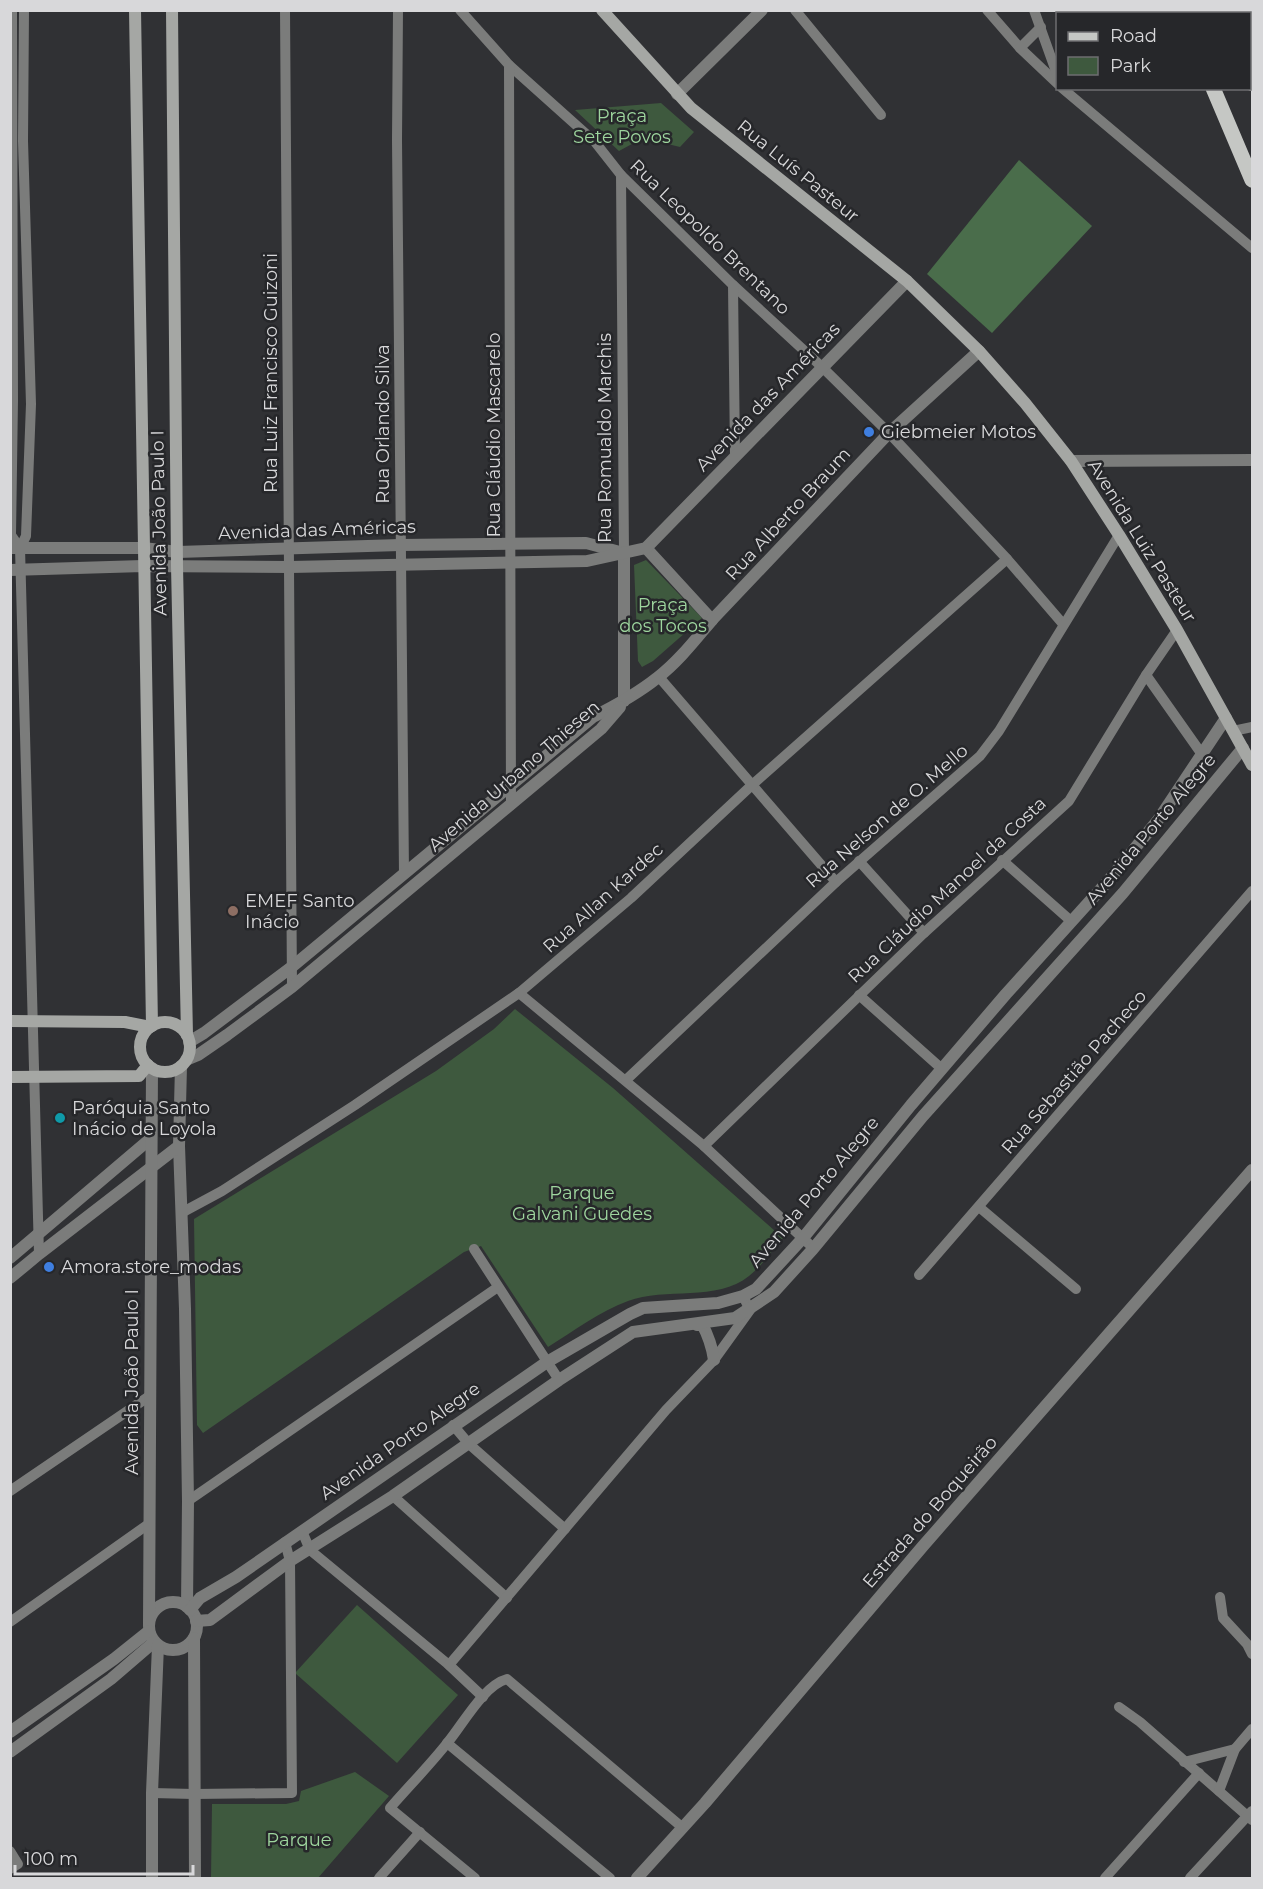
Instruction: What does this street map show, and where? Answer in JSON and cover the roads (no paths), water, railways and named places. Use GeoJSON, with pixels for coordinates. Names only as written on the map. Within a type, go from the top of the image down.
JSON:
{"type":"FeatureCollection","features":[{"type":"Feature","properties":{"kind":"main road","name":"Avenida João Paulo I"},"geometry":{"type":"LineString","coordinates":[[135,10],[151,1026]]}},
{"type":"Feature","properties":{"kind":"main road","name":"Avenida João Paulo I"},"geometry":{"type":"LineString","coordinates":[[172,10],[177,566],[188,1039]]}},
{"type":"Feature","properties":{"kind":"main road","name":"Rua Luís Pasteur"},"geometry":{"type":"LineString","coordinates":[[602,10],[691,108],[907,281],[979,351]]}},
{"type":"Feature","properties":{"kind":"main road"},"geometry":{"type":"LineString","coordinates":[[1214,90],[1252,180]]}},
{"type":"Feature","properties":{"kind":"main road","name":"Avenida Luiz Pasteur"},"geometry":{"type":"LineString","coordinates":[[979,351],[1025,403],[1071,461],[1177,630],[1252,765]]}},
{"type":"Feature","properties":{"kind":"main road"},"geometry":{"type":"LineString","coordinates":[[10,1021],[125,1022],[151,1026]]}},
{"type":"Feature","properties":{"kind":"main road"},"geometry":{"type":"LineString","coordinates":[[158,1023],[172,1023],[178,1026],[188,1039],[190,1048],[184,1063],[176,1069],[164,1071],[150,1066],[141,1053],[142,1038],[151,1026],[158,1023]]}},
{"type":"Feature","properties":{"kind":"main road"},"geometry":{"type":"LineString","coordinates":[[10,1077],[139,1076],[150,1066]]}},
{"type":"Feature","properties":{"kind":"street"},"geometry":{"type":"LineString","coordinates":[[12,10],[14,400],[11,535],[15,548],[34,1021],[33,1076],[39,1254]]}},
{"type":"Feature","properties":{"kind":"street"},"geometry":{"type":"LineString","coordinates":[[15,548],[26,536],[31,404],[23,141],[24,10]]}},
{"type":"Feature","properties":{"kind":"street","name":"Rua Luiz Francisco Guizoni"},"geometry":{"type":"LineString","coordinates":[[285,10],[292,987]]}},
{"type":"Feature","properties":{"kind":"street","name":"Rua Orlando Silva"},"geometry":{"type":"LineString","coordinates":[[398,10],[397,140],[404,874]]}},
{"type":"Feature","properties":{"kind":"street","name":"Rua Leopoldo Brentano"},"geometry":{"type":"LineString","coordinates":[[460,10],[509,65],[595,142],[621,175],[889,433],[1007,559],[1063,624]]}},
{"type":"Feature","properties":{"kind":"street"},"geometry":{"type":"LineString","coordinates":[[677,94],[762,10]]}},
{"type":"Feature","properties":{"kind":"street"},"geometry":{"type":"LineString","coordinates":[[795,10],[881,115]]}},
{"type":"Feature","properties":{"kind":"street"},"geometry":{"type":"LineString","coordinates":[[987,10],[1020,48],[1056,82]]}},
{"type":"Feature","properties":{"kind":"street"},"geometry":{"type":"LineString","coordinates":[[1034,10],[1056,71]]}},
{"type":"Feature","properties":{"kind":"street"},"geometry":{"type":"LineString","coordinates":[[1020,48],[1041,27]]}},
{"type":"Feature","properties":{"kind":"street","name":"Rua Cláudio Mascarelo"},"geometry":{"type":"LineString","coordinates":[[509,65],[511,805]]}},
{"type":"Feature","properties":{"kind":"street"},"geometry":{"type":"LineString","coordinates":[[1064,90],[1252,248]]}},
{"type":"Feature","properties":{"kind":"street","name":"Rua Romualdo Marchis"},"geometry":{"type":"LineString","coordinates":[[621,175],[624,701]]}},
{"type":"Feature","properties":{"kind":"street","name":"Avenida das Américas"},"geometry":{"type":"LineString","coordinates":[[16,570],[143,566],[290,567],[586,561],[645,548],[907,281]]}},
{"type":"Feature","properties":{"kind":"street"},"geometry":{"type":"LineString","coordinates":[[733,285],[735,455]]}},
{"type":"Feature","properties":{"kind":"street","name":"Rua Alberto Braum"},"geometry":{"type":"LineString","coordinates":[[624,701],[659,677],[889,433],[979,351]]}},
{"type":"Feature","properties":{"kind":"street"},"geometry":{"type":"LineString","coordinates":[[1071,461],[1252,460]]}},
{"type":"Feature","properties":{"kind":"street","name":"Rua Nelson de O. Mello"},"geometry":{"type":"LineString","coordinates":[[626,1080],[836,882],[980,756],[999,732],[1119,535]]}},
{"type":"Feature","properties":{"kind":"street","name":"Avenida das Américas"},"geometry":{"type":"LineString","coordinates":[[15,548],[143,548],[178,552],[400,545],[586,543],[624,553]]}},
{"type":"Feature","properties":{"kind":"street"},"geometry":{"type":"LineString","coordinates":[[645,548],[712,620]]}},
{"type":"Feature","properties":{"kind":"street","name":"Rua Allan Kardec"},"geometry":{"type":"LineString","coordinates":[[183,1212],[222,1191],[355,1105],[519,993],[631,898],[752,785],[1007,559]]}},
{"type":"Feature","properties":{"kind":"street","name":"Rua Cláudio Manoel da Costa"},"geometry":{"type":"LineString","coordinates":[[704,1146],[924,933],[1069,801],[1146,675],[1177,630]]}},
{"type":"Feature","properties":{"kind":"street"},"geometry":{"type":"LineString","coordinates":[[1146,675],[1201,753]]}},
{"type":"Feature","properties":{"kind":"street"},"geometry":{"type":"LineString","coordinates":[[659,677],[836,882]]}},
{"type":"Feature","properties":{"kind":"street","name":"Avenida Urbano Thiesen"},"geometry":{"type":"LineString","coordinates":[[188,1039],[204,1033],[293,966],[593,717],[624,701]]}},
{"type":"Feature","properties":{"kind":"street","name":"Avenida Urbano Thiesen"},"geometry":{"type":"LineString","coordinates":[[184,1063],[227,1035],[292,987],[601,729],[624,701]]}},
{"type":"Feature","properties":{"kind":"street","name":"Avenida Porto Alegre"},"geometry":{"type":"LineString","coordinates":[[1226,718],[1158,820],[1108,881],[1006,994],[911,1105],[803,1238],[756,1289],[743,1296],[718,1303],[643,1308],[548,1362],[453,1425],[236,1577],[200,1598],[191,1613],[210,1620],[290,1561],[310,1551],[393,1496],[633,1332],[735,1318],[774,1293],[923,1116],[1123,893],[1243,748]]}},
{"type":"Feature","properties":{"kind":"street"},"geometry":{"type":"LineString","coordinates":[[1233,731],[1252,727]]}},
{"type":"Feature","properties":{"kind":"street"},"geometry":{"type":"LineString","coordinates":[[1002,860],[1071,921]]}},
{"type":"Feature","properties":{"kind":"street"},"geometry":{"type":"LineString","coordinates":[[860,861],[924,933]]}},
{"type":"Feature","properties":{"kind":"street"},"geometry":{"type":"LineString","coordinates":[[1108,881],[1123,893]]}},
{"type":"Feature","properties":{"kind":"street","name":"Rua Sebastião Pacheco"},"geometry":{"type":"LineString","coordinates":[[919,1275],[1252,891]]}},
{"type":"Feature","properties":{"kind":"street"},"geometry":{"type":"LineString","coordinates":[[519,993],[704,1146],[813,1249]]}},
{"type":"Feature","properties":{"kind":"street"},"geometry":{"type":"LineString","coordinates":[[1006,994],[1023,1005]]}},
{"type":"Feature","properties":{"kind":"street"},"geometry":{"type":"LineString","coordinates":[[859,995],[942,1070]]}},
{"type":"Feature","properties":{"kind":"street"},"geometry":{"type":"LineString","coordinates":[[184,1063],[179,1146],[183,1212],[191,1613],[197,1629],[194,1638],[195,1878]]}},
{"type":"Feature","properties":{"kind":"street","name":"Avenida João Paulo I"},"geometry":{"type":"LineString","coordinates":[[150,1066],[152,1878]]}},
{"type":"Feature","properties":{"kind":"street"},"geometry":{"type":"LineString","coordinates":[[911,1105],[923,1116]]}},
{"type":"Feature","properties":{"kind":"street"},"geometry":{"type":"LineString","coordinates":[[10,1258],[150,1139]]}},
{"type":"Feature","properties":{"kind":"street"},"geometry":{"type":"LineString","coordinates":[[10,1278],[179,1146]]}},
{"type":"Feature","properties":{"kind":"street","name":"Estrada do Boqueirão"},"geometry":{"type":"LineString","coordinates":[[637,1878],[683,1828],[924,1546],[1252,1170]]}},
{"type":"Feature","properties":{"kind":"street"},"geometry":{"type":"LineString","coordinates":[[979,1207],[1076,1289]]}},
{"type":"Feature","properties":{"kind":"street"},"geometry":{"type":"LineString","coordinates":[[474,1249],[560,1380]]}},
{"type":"Feature","properties":{"kind":"street"},"geometry":{"type":"LineString","coordinates":[[188,1501],[498,1287]]}},
{"type":"Feature","properties":{"kind":"street"},"geometry":{"type":"LineString","coordinates":[[449,1665],[666,1410],[714,1360],[750,1310],[743,1296]]}},
{"type":"Feature","properties":{"kind":"street"},"geometry":{"type":"LineString","coordinates":[[693,1325],[702,1324],[712,1343],[714,1360]]}},
{"type":"Feature","properties":{"kind":"street"},"geometry":{"type":"LineString","coordinates":[[10,1491],[151,1395]]}},
{"type":"Feature","properties":{"kind":"street"},"geometry":{"type":"LineString","coordinates":[[453,1425],[469,1444],[565,1529]]}},
{"type":"Feature","properties":{"kind":"street"},"geometry":{"type":"LineString","coordinates":[[393,1496],[507,1598]]}},
{"type":"Feature","properties":{"kind":"street"},"geometry":{"type":"LineString","coordinates":[[10,1622],[150,1523]]}},
{"type":"Feature","properties":{"kind":"street"},"geometry":{"type":"LineString","coordinates":[[302,1531],[310,1551],[449,1665],[483,1697]]}},
{"type":"Feature","properties":{"kind":"street"},"geometry":{"type":"LineString","coordinates":[[152,1793],[292,1793],[290,1561],[285,1542]]}},
{"type":"Feature","properties":{"kind":"street"},"geometry":{"type":"LineString","coordinates":[[1220,1597],[1223,1618],[1251,1648]]}},
{"type":"Feature","properties":{"kind":"street"},"geometry":{"type":"LineString","coordinates":[[10,1752],[111,1679],[152,1636],[154,1610],[174,1602],[191,1613]]}},
{"type":"Feature","properties":{"kind":"street"},"geometry":{"type":"LineString","coordinates":[[152,1636],[171,1651],[184,1648],[194,1638]]}},
{"type":"Feature","properties":{"kind":"street"},"geometry":{"type":"LineString","coordinates":[[10,1732],[114,1659],[152,1636]]}},
{"type":"Feature","properties":{"kind":"street"},"geometry":{"type":"LineString","coordinates":[[475,1878],[390,1808],[447,1743],[483,1697],[500,1681],[507,1678],[683,1828]]}},
{"type":"Feature","properties":{"kind":"street"},"geometry":{"type":"LineString","coordinates":[[1119,1707],[1251,1815],[1190,1878]]}},
{"type":"Feature","properties":{"kind":"street"},"geometry":{"type":"LineString","coordinates":[[1219,1791],[1235,1749],[1252,1729]]}},
{"type":"Feature","properties":{"kind":"street"},"geometry":{"type":"LineString","coordinates":[[447,1743],[610,1878]]}},
{"type":"Feature","properties":{"kind":"street"},"geometry":{"type":"LineString","coordinates":[[1184,1762],[1235,1749]]}},
{"type":"Feature","properties":{"kind":"street"},"geometry":{"type":"LineString","coordinates":[[1105,1878],[1199,1773]]}},
{"type":"Feature","properties":{"kind":"street"},"geometry":{"type":"LineString","coordinates":[[379,1878],[420,1832]]}},
{"type":"Feature","properties":{"kind":"street"},"geometry":{"type":"LineString","coordinates":[[10,1851],[14,1867]]}},
{"type":"Feature","properties":{"kind":"place","name":"Giebmeier Motos"},"geometry":{"type":"Point","coordinates":[869,432]}},
{"type":"Feature","properties":{"kind":"place","name":"EMEF Santo Inácio"},"geometry":{"type":"Point","coordinates":[233,911]}},
{"type":"Feature","properties":{"kind":"place","name":"Paróquia Santo Inácio de Loyola"},"geometry":{"type":"Point","coordinates":[60,1118]}},
{"type":"Feature","properties":{"kind":"place","name":"Amora.store_modas"},"geometry":{"type":"Point","coordinates":[49,1267]}},
{"type":"Feature","properties":{"kind":"park label","name":"Praça Sete Povos"},"geometry":{"type":"Point","coordinates":[622,126]}},
{"type":"Feature","properties":{"kind":"park label","name":"Praça dos Tocos"},"geometry":{"type":"Point","coordinates":[663,615]}},
{"type":"Feature","properties":{"kind":"park label","name":"Parque Galvani Guedes"},"geometry":{"type":"Point","coordinates":[582,1203]}},
{"type":"Feature","properties":{"kind":"park label","name":"Parque"},"geometry":{"type":"Point","coordinates":[299,1840]}}]}
